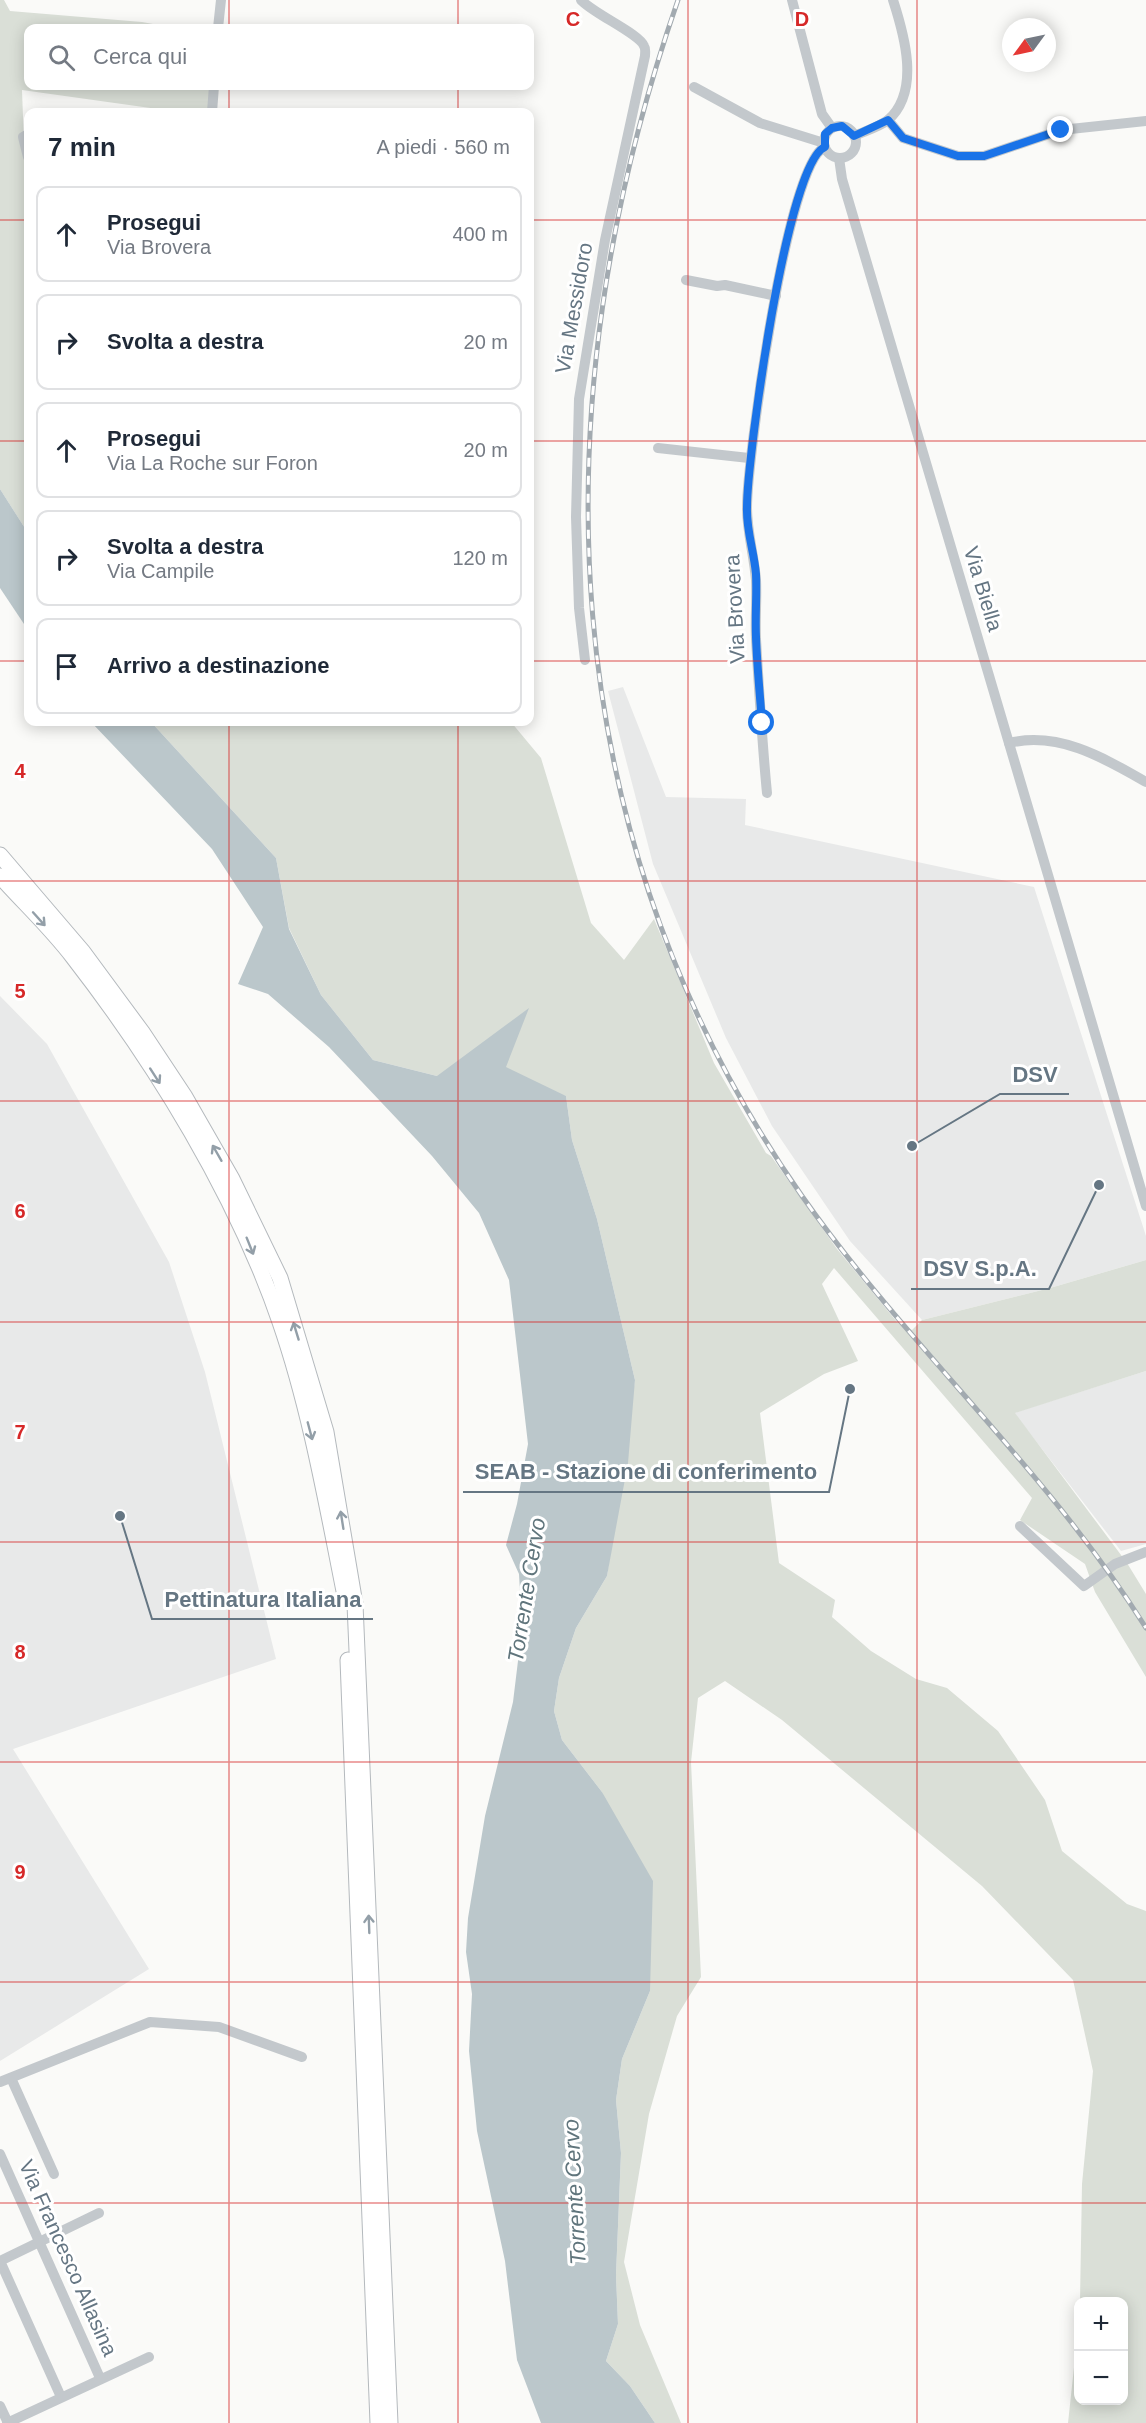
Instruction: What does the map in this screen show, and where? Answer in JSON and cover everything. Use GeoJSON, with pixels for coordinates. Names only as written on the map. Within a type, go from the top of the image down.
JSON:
{"type":"FeatureCollection","features":[{"type":"Feature","properties":{"kind":"highway"},"geometry":{"type":"LineString","coordinates":[[0,855],[83,952],[142,1032],[185,1097],[232,1179],[280,1278],[326,1432],[355,1604],[390,2423]]}},
{"type":"Feature","properties":{"kind":"highway"},"geometry":{"type":"LineString","coordinates":[[0,876],[72,956],[124,1028],[220,1186],[247,1239],[280,1323],[311,1436],[347,1607],[351,1769],[378,2423]]}},
{"type":"Feature","properties":{"kind":"street"},"geometry":{"type":"LineString","coordinates":[[218,24],[221,0]]}},
{"type":"Feature","properties":{"kind":"street","name":"Via Messidoro"},"geometry":{"type":"LineString","coordinates":[[581,0],[599,15],[637,37],[645,46],[645,56],[605,240],[579,399],[576,517],[579,608],[585,660]]}},
{"type":"Feature","properties":{"kind":"street"},"geometry":{"type":"LineString","coordinates":[[792,0],[822,114],[832,128]]}},
{"type":"Feature","properties":{"kind":"street"},"geometry":{"type":"LineString","coordinates":[[854,136],[888,120],[902,99],[905,83],[904,32],[893,0]]}},
{"type":"Feature","properties":{"kind":"street"},"geometry":{"type":"LineString","coordinates":[[694,87],[760,123],[824,145],[830,154],[839,158],[848,156],[854,149],[854,136],[847,128],[832,128],[825,134],[824,145]]}},
{"type":"Feature","properties":{"kind":"street"},"geometry":{"type":"LineString","coordinates":[[212,108],[214,90]]}},
{"type":"Feature","properties":{"kind":"street"},"geometry":{"type":"LineString","coordinates":[[888,120],[903,138],[958,156],[984,156],[1061,130],[1146,121]]}},
{"type":"Feature","properties":{"kind":"street","name":"Via Brovera"},"geometry":{"type":"LineString","coordinates":[[767,793],[756,637],[755,567],[747,524],[749,458],[756,401],[795,208],[803,181],[817,153],[824,145]]}},
{"type":"Feature","properties":{"kind":"street","name":"Via Biella"},"geometry":{"type":"LineString","coordinates":[[839,158],[845,190],[1146,1206]]}},
{"type":"Feature","properties":{"kind":"street"},"geometry":{"type":"LineString","coordinates":[[686,280],[717,286],[725,285],[776,296]]}},
{"type":"Feature","properties":{"kind":"street"},"geometry":{"type":"LineString","coordinates":[[658,448],[749,458]]}},
{"type":"Feature","properties":{"kind":"street"},"geometry":{"type":"LineString","coordinates":[[1009,743],[1032,739],[1073,746],[1146,782]]}},
{"type":"Feature","properties":{"kind":"street"},"geometry":{"type":"LineString","coordinates":[[1020,1526],[1084,1586],[1115,1564],[1146,1552]]}},
{"type":"Feature","properties":{"kind":"street"},"geometry":{"type":"LineString","coordinates":[[0,2082],[150,2022],[219,2027],[302,2057]]}},
{"type":"Feature","properties":{"kind":"street"},"geometry":{"type":"LineString","coordinates":[[11,2078],[54,2174]]}},
{"type":"Feature","properties":{"kind":"street","name":"Via Francesco Allasina"},"geometry":{"type":"LineString","coordinates":[[0,2154],[100,2379]]}},
{"type":"Feature","properties":{"kind":"street"},"geometry":{"type":"LineString","coordinates":[[61,2397],[0,2261],[99,2213]]}},
{"type":"Feature","properties":{"kind":"street"},"geometry":{"type":"LineString","coordinates":[[0,2406],[7,2423],[149,2357]]}},
{"type":"Feature","properties":{"kind":"shaded area"},"geometry":{"type":"Polygon","coordinates":[[[0,0],[4,0],[10,11],[153,24],[24,24],[24,90],[214,90],[211,108],[150,108],[22,90],[24,527],[0,489],[0,0]]]}},
{"type":"Feature","properties":{"kind":"shaded area"},"geometry":{"type":"Polygon","coordinates":[[[623,687],[666,797],[746,799],[745,825],[1034,887],[1146,1236],[1146,1260],[1050,1288],[922,1320],[850,1241],[772,1126],[726,1038],[653,864],[608,691],[623,687]]]}},
{"type":"Feature","properties":{"kind":"shaded area"},"geometry":{"type":"Polygon","coordinates":[[[155,726],[514,726],[541,758],[591,923],[624,960],[654,919],[714,1063],[766,1153],[771,1156],[837,1249],[897,1322],[912,1330],[922,1320],[1050,1288],[1146,1260],[1146,1371],[1015,1413],[1127,1563],[1146,1594],[1146,1677],[1095,1592],[1085,1564],[1020,1520],[1032,1498],[834,1268],[822,1284],[858,1361],[824,1374],[760,1413],[779,1563],[835,1600],[832,1617],[871,1651],[916,1679],[947,1688],[998,1731],[1045,1800],[1062,1851],[1127,1904],[1146,1911],[1146,2423],[1068,2423],[1074,2367],[1074,2405],[1128,2405],[1128,2297],[1080,2297],[1082,2184],[1093,2071],[1073,1980],[982,1886],[782,1720],[725,1681],[698,1698],[691,1762],[701,1977],[677,2016],[649,2114],[624,2262],[640,2325],[681,2423],[655,2423],[630,2386],[606,2361],[618,2324],[616,2275],[621,2153],[616,2100],[622,2059],[650,1991],[602,1792],[562,1740],[554,1711],[559,1678],[576,1628],[607,1576],[635,1380],[597,1219],[572,1140],[566,1096],[437,1076],[373,1060],[321,995],[289,928],[276,858],[155,726]]]}},
{"type":"Feature","properties":{"kind":"shaded area"},"geometry":{"type":"Polygon","coordinates":[[[0,996],[47,1044],[169,1262],[205,1372],[276,1659],[13,1749],[149,1969],[0,2061],[0,996]]]}},
{"type":"Feature","properties":{"kind":"shaded area"},"geometry":{"type":"Polygon","coordinates":[[[1146,1371],[1146,1544],[1121,1551],[1014,1413],[1146,1371]]]}},
{"type":"Feature","properties":{"kind":"water"},"geometry":{"type":"Polygon","coordinates":[[[0,489],[24,527],[24,624],[0,588],[0,489]]]}},
{"type":"Feature","properties":{"kind":"water","name":"Torrente Cervo"},"geometry":{"type":"Polygon","coordinates":[[[95,726],[155,726],[276,858],[289,929],[321,995],[373,1060],[437,1076],[529,1008],[506,1067],[566,1096],[572,1140],[597,1219],[635,1380],[628,1463],[607,1576],[576,1628],[559,1678],[554,1711],[562,1740],[602,1792],[653,1881],[650,1991],[622,2059],[616,2100],[621,2153],[616,2275],[618,2324],[606,2361],[630,2386],[655,2423],[541,2423],[517,2360],[505,2261],[477,2131],[469,2051],[472,1994],[466,1952],[468,1918],[485,1816],[513,1702],[522,1628],[519,1574],[506,1545],[517,1504],[528,1444],[509,1280],[479,1213],[432,1156],[329,1047],[268,994],[238,984],[263,927],[212,849],[95,726]]]}},
{"type":"Feature","properties":{"kind":"railway"},"geometry":{"type":"LineString","coordinates":[[678,0],[633,153],[602,307],[589,462],[593,615],[615,766],[656,914],[719,1058],[802,1196],[887,1305],[1066,1516],[1146,1628]]}},
{"type":"Feature","properties":{"kind":"place","name":"DSV"},"geometry":{"type":"Point","coordinates":[912,1146]}},
{"type":"Feature","properties":{"kind":"place","name":"DSV S.p.A."},"geometry":{"type":"Point","coordinates":[1099,1185]}},
{"type":"Feature","properties":{"kind":"place","name":"SEAB - Stazione di conferimento"},"geometry":{"type":"Point","coordinates":[850,1389]}},
{"type":"Feature","properties":{"kind":"place","name":"Pettinatura Italiana"},"geometry":{"type":"Point","coordinates":[120,1516]}},
{"type":"Feature","properties":{"kind":"route"},"geometry":{"type":"LineString","coordinates":[[762,723],[756,637],[755,567],[747,524],[749,458],[756,401],[795,208],[803,181],[812,162],[820,149],[825,147],[825,134],[832,128],[842,126],[852,131],[854,136],[888,120],[903,138],[958,156],[984,156],[1061,130]]}}]}
